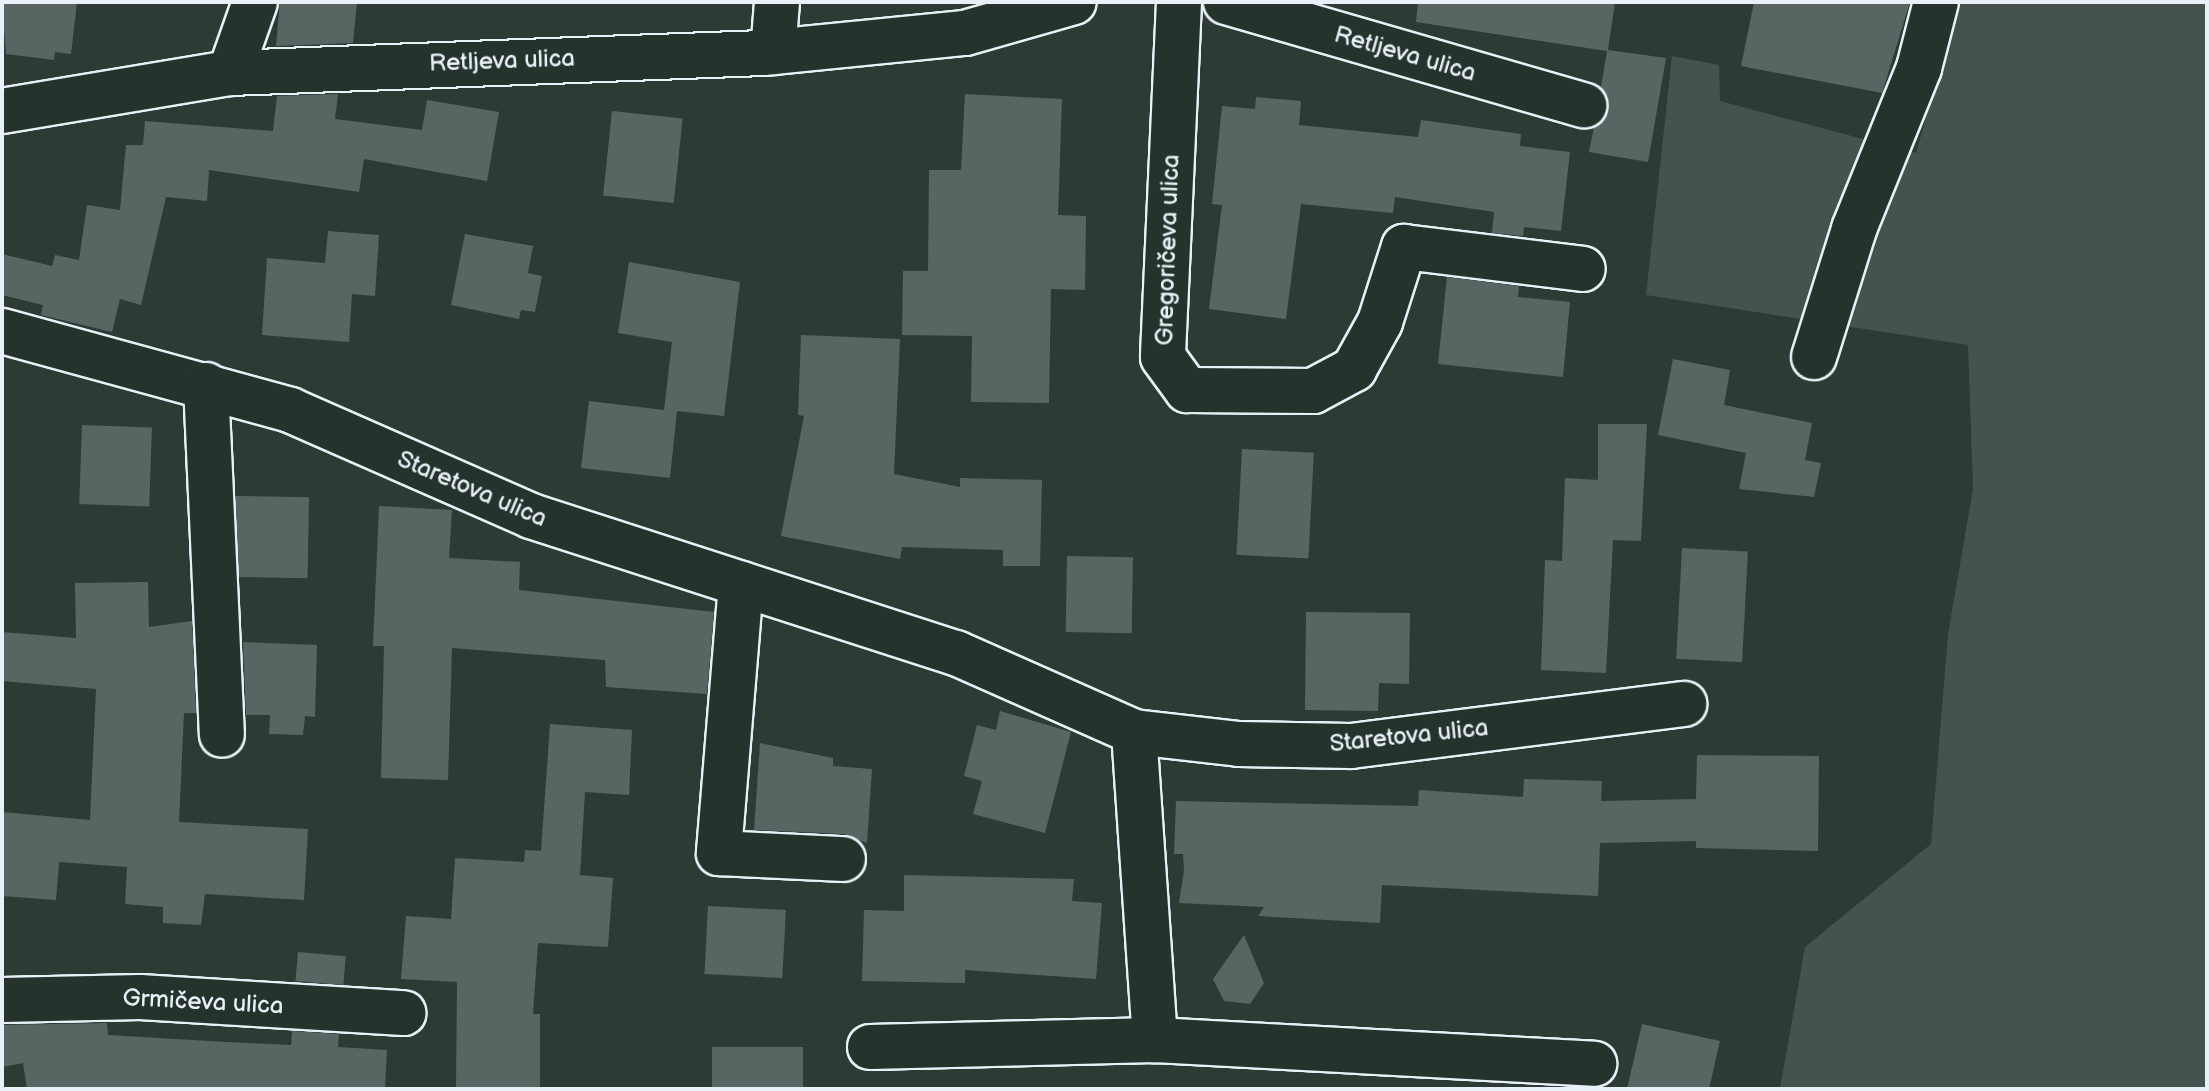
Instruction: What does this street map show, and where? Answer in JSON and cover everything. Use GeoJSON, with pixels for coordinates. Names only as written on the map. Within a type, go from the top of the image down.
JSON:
{"type":"FeatureCollection","features":[{"type":"Feature","properties":{"kind":"street"},"geometry":{"type":"LineString","coordinates":[[230,73],[255,2]]}},
{"type":"Feature","properties":{"kind":"street"},"geometry":{"type":"LineString","coordinates":[[773,52],[777,2]]}},
{"type":"Feature","properties":{"kind":"street","name":"Retljeva ulica"},"geometry":{"type":"LineString","coordinates":[[2,111],[230,73],[773,52],[965,33],[1074,2]]}},
{"type":"Feature","properties":{"kind":"street","name":"Gregoričeva ulica"},"geometry":{"type":"LineString","coordinates":[[1179,2],[1163,357],[1187,390],[1313,391],[1354,369],[1380,322],[1404,247],[1583,269]]}},
{"type":"Feature","properties":{"kind":"street","name":"Retljeva ulica"},"geometry":{"type":"LineString","coordinates":[[1226,2],[1584,105]]}},
{"type":"Feature","properties":{"kind":"street"},"geometry":{"type":"LineString","coordinates":[[1814,357],[1859,215],[1919,68],[1936,2]]}},
{"type":"Feature","properties":{"kind":"street","name":"Staretova ulica"},"geometry":{"type":"LineString","coordinates":[[2,331],[290,410],[531,516],[956,653],[1134,732],[1239,744],[1351,746],[1684,704]]}},
{"type":"Feature","properties":{"kind":"street"},"geometry":{"type":"LineString","coordinates":[[206,385],[222,735]]}},
{"type":"Feature","properties":{"kind":"street"},"geometry":{"type":"LineString","coordinates":[[741,584],[719,853],[843,859]]}},
{"type":"Feature","properties":{"kind":"street"},"geometry":{"type":"LineString","coordinates":[[1134,732],[1155,1040]]}},
{"type":"Feature","properties":{"kind":"street","name":"Grmičeva ulica"},"geometry":{"type":"LineString","coordinates":[[2,1000],[140,997],[404,1013]]}},
{"type":"Feature","properties":{"kind":"street"},"geometry":{"type":"LineString","coordinates":[[870,1047],[1155,1040],[1594,1064]]}},
{"type":"Feature","properties":{"kind":"shaded area"},"geometry":{"type":"Polygon","coordinates":[[[1959,2],[2207,2],[2207,1089],[1780,1089],[1805,947],[1931,844],[1948,634],[1973,489],[1968,345],[1646,295],[1672,56],[1719,65],[1720,101],[1916,153],[1959,2]]]}},
{"type":"Feature","properties":{"kind":"building"},"geometry":{"type":"Polygon","coordinates":[[[2,2],[77,2],[71,54],[55,52],[54,60],[6,54],[2,2]]]}},
{"type":"Feature","properties":{"kind":"building"},"geometry":{"type":"Polygon","coordinates":[[[280,2],[357,2],[353,43],[276,46],[280,2]]]}},
{"type":"Feature","properties":{"kind":"building"},"geometry":{"type":"Polygon","coordinates":[[[1418,2],[1615,2],[1608,50],[1666,58],[1648,162],[1589,152],[1594,127],[1608,111],[1601,87],[1607,51],[1416,22],[1418,2]]]}},
{"type":"Feature","properties":{"kind":"building"},"geometry":{"type":"Polygon","coordinates":[[[1754,2],[1910,2],[1882,93],[1741,66],[1754,2]]]}},
{"type":"Feature","properties":{"kind":"building"},"geometry":{"type":"Polygon","coordinates":[[[338,94],[335,119],[422,130],[427,100],[499,112],[487,181],[364,159],[359,192],[209,170],[207,201],[166,197],[141,305],[120,299],[112,332],[41,315],[43,305],[2,295],[2,254],[52,266],[55,255],[79,260],[87,205],[120,210],[126,145],[143,145],[145,121],[273,131],[277,96],[338,94]]]}},
{"type":"Feature","properties":{"kind":"building"},"geometry":{"type":"Polygon","coordinates":[[[965,94],[1062,99],[1058,215],[1086,216],[1085,290],[1051,289],[1049,403],[971,402],[972,336],[902,335],[903,271],[928,271],[929,170],[961,170],[965,94]]]}},
{"type":"Feature","properties":{"kind":"building"},"geometry":{"type":"Polygon","coordinates":[[[1256,97],[1301,101],[1299,125],[1418,137],[1421,120],[1521,134],[1520,146],[1570,152],[1561,231],[1524,227],[1523,236],[1492,233],[1494,212],[1395,197],[1393,213],[1301,204],[1286,319],[1209,309],[1222,205],[1212,204],[1222,106],[1255,109],[1256,97]]]}},
{"type":"Feature","properties":{"kind":"building"},"geometry":{"type":"Polygon","coordinates":[[[612,111],[683,118],[674,203],[603,196],[612,111]]]}},
{"type":"Feature","properties":{"kind":"building"},"geometry":{"type":"Polygon","coordinates":[[[328,231],[379,235],[375,296],[352,294],[349,342],[262,335],[267,258],[325,263],[328,231]]]}},
{"type":"Feature","properties":{"kind":"building"},"geometry":{"type":"Polygon","coordinates":[[[465,234],[533,246],[528,273],[542,276],[535,312],[521,310],[519,319],[451,305],[465,234]]]}},
{"type":"Feature","properties":{"kind":"building"},"geometry":{"type":"Polygon","coordinates":[[[629,262],[740,282],[724,416],[677,411],[670,478],[581,468],[589,401],[664,410],[672,342],[618,333],[629,262]]]}},
{"type":"Feature","properties":{"kind":"building"},"geometry":{"type":"Polygon","coordinates":[[[1447,277],[1519,286],[1518,297],[1570,302],[1563,377],[1438,364],[1447,277]]]}},
{"type":"Feature","properties":{"kind":"building"},"geometry":{"type":"Polygon","coordinates":[[[801,335],[900,339],[894,474],[960,487],[960,478],[1042,480],[1040,566],[1003,566],[1003,550],[902,547],[900,559],[781,536],[804,416],[798,415],[801,335]]]}},
{"type":"Feature","properties":{"kind":"building"},"geometry":{"type":"Polygon","coordinates":[[[1673,359],[1730,370],[1724,405],[1812,423],[1805,460],[1821,463],[1814,497],[1739,489],[1746,453],[1658,435],[1673,359]]]}},
{"type":"Feature","properties":{"kind":"building"},"geometry":{"type":"Polygon","coordinates":[[[1598,424],[1647,424],[1641,541],[1613,540],[1606,673],[1541,670],[1545,560],[1562,561],[1565,478],[1598,480],[1598,424]]]}},
{"type":"Feature","properties":{"kind":"building"},"geometry":{"type":"Polygon","coordinates":[[[82,425],[152,427],[149,506],[79,504],[82,425]]]}},
{"type":"Feature","properties":{"kind":"building"},"geometry":{"type":"Polygon","coordinates":[[[1242,449],[1314,453],[1308,559],[1236,555],[1242,449]]]}},
{"type":"Feature","properties":{"kind":"building"},"geometry":{"type":"Polygon","coordinates":[[[236,496],[309,497],[308,578],[235,577],[236,496]]]}},
{"type":"Feature","properties":{"kind":"building"},"geometry":{"type":"Polygon","coordinates":[[[379,506],[452,510],[449,558],[520,562],[519,590],[714,612],[707,694],[606,687],[605,660],[452,648],[448,780],[381,778],[384,646],[373,646],[379,506]]]}},
{"type":"Feature","properties":{"kind":"building"},"geometry":{"type":"Polygon","coordinates":[[[1682,548],[1748,551],[1742,662],[1676,659],[1682,548]]]}},
{"type":"Feature","properties":{"kind":"building"},"geometry":{"type":"Polygon","coordinates":[[[1067,556],[1133,557],[1132,633],[1066,632],[1067,556]]]}},
{"type":"Feature","properties":{"kind":"building"},"geometry":{"type":"Polygon","coordinates":[[[148,582],[149,627],[192,621],[196,713],[184,713],[179,822],[308,829],[304,900],[205,894],[201,925],[163,923],[163,907],[125,904],[127,867],[59,862],[56,900],[2,896],[2,812],[90,820],[96,689],[2,681],[2,632],[76,638],[75,583],[148,582]]]}},
{"type":"Feature","properties":{"kind":"building"},"geometry":{"type":"Polygon","coordinates":[[[1306,612],[1410,613],[1409,684],[1379,683],[1378,711],[1305,710],[1306,612]]]}},
{"type":"Feature","properties":{"kind":"building"},"geometry":{"type":"Polygon","coordinates":[[[243,642],[317,645],[315,717],[305,716],[303,735],[269,734],[270,715],[246,715],[243,642]]]}},
{"type":"Feature","properties":{"kind":"building"},"geometry":{"type":"Polygon","coordinates":[[[1000,711],[1071,732],[1045,833],[973,814],[982,781],[964,776],[977,725],[996,730],[1000,711]]]}},
{"type":"Feature","properties":{"kind":"building"},"geometry":{"type":"Polygon","coordinates":[[[550,724],[632,730],[629,795],[585,792],[580,875],[613,878],[608,947],[538,943],[533,1014],[540,1014],[540,1089],[456,1089],[457,982],[401,979],[406,916],[451,919],[455,858],[524,862],[525,850],[541,851],[550,724]]]}},
{"type":"Feature","properties":{"kind":"building"},"geometry":{"type":"Polygon","coordinates":[[[760,743],[833,758],[833,766],[872,769],[867,843],[844,834],[754,830],[760,743]]]}},
{"type":"Feature","properties":{"kind":"building"},"geometry":{"type":"Polygon","coordinates":[[[1697,755],[1819,756],[1818,851],[1696,848],[1696,841],[1600,843],[1598,896],[1382,885],[1380,923],[1258,916],[1264,907],[1179,903],[1184,870],[1183,854],[1174,854],[1176,801],[1418,806],[1419,790],[1523,797],[1524,779],[1602,781],[1601,801],[1696,799],[1697,755]]]}},
{"type":"Feature","properties":{"kind":"building"},"geometry":{"type":"Polygon","coordinates":[[[904,875],[1074,879],[1072,901],[1102,903],[1096,979],[965,970],[965,983],[862,981],[864,910],[904,911],[904,875]]]}},
{"type":"Feature","properties":{"kind":"building"},"geometry":{"type":"Polygon","coordinates":[[[708,906],[786,910],[782,978],[704,974],[708,906]]]}},
{"type":"Feature","properties":{"kind":"building"},"geometry":{"type":"Polygon","coordinates":[[[1244,935],[1264,983],[1250,1004],[1224,1001],[1213,979],[1244,935]]]}},
{"type":"Feature","properties":{"kind":"building"},"geometry":{"type":"Polygon","coordinates":[[[298,952],[346,956],[343,985],[295,981],[298,952]]]}},
{"type":"Feature","properties":{"kind":"building"},"geometry":{"type":"Polygon","coordinates":[[[107,1023],[108,1035],[226,1042],[291,1045],[292,1031],[339,1034],[338,1047],[387,1050],[385,1089],[27,1089],[23,1063],[2,1067],[2,1025],[107,1023]]]}},
{"type":"Feature","properties":{"kind":"building"},"geometry":{"type":"Polygon","coordinates":[[[1642,1024],[1720,1041],[1709,1089],[1627,1089],[1642,1024]]]}},
{"type":"Feature","properties":{"kind":"building"},"geometry":{"type":"Polygon","coordinates":[[[712,1047],[803,1047],[803,1089],[712,1089],[712,1047]]]}}]}
